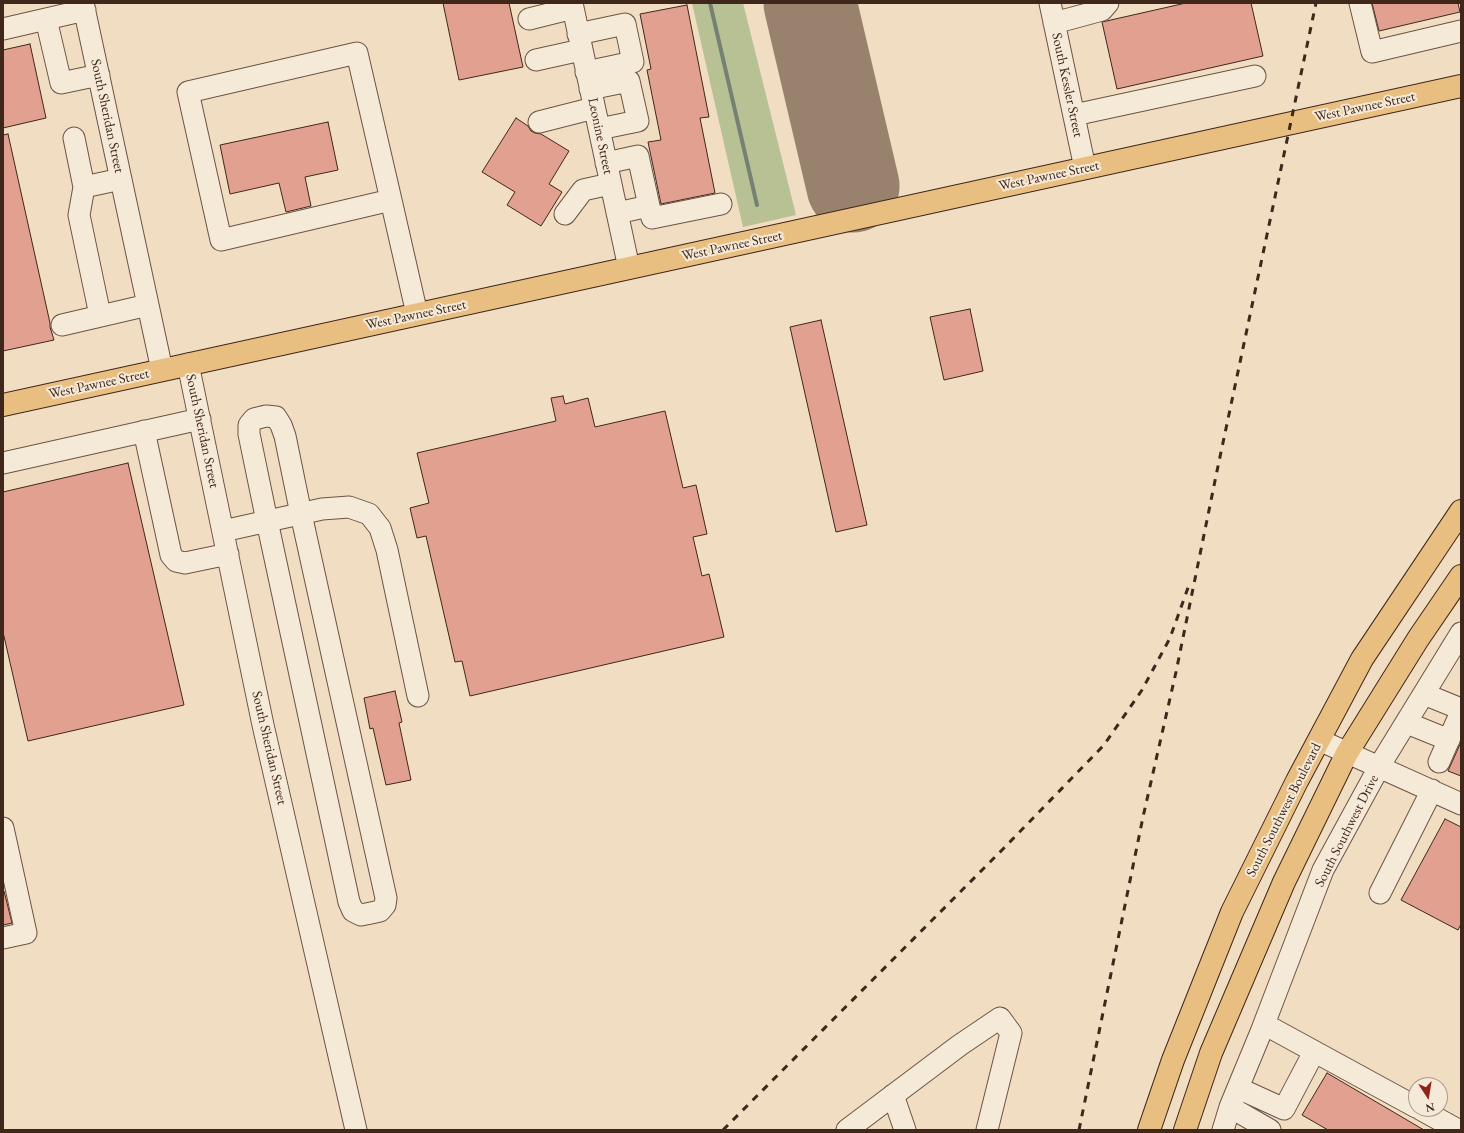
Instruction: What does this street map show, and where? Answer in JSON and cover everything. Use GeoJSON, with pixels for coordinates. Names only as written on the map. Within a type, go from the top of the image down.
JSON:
{"type":"FeatureCollection","features":[{"type":"Feature","properties":{"kind":"main road","name":"West Pawnee Street"},"geometry":{"type":"LineString","coordinates":[[3,405],[1461,86]]}},
{"type":"Feature","properties":{"kind":"main road","name":"South Southwest Boulevard"},"geometry":{"type":"LineString","coordinates":[[1149,1130],[1173,1060],[1232,912],[1297,781],[1362,659],[1461,511]]}},
{"type":"Feature","properties":{"kind":"main road"},"geometry":{"type":"LineString","coordinates":[[1185,1130],[1211,1053],[1284,882],[1347,753],[1418,639],[1461,576]]}},
{"type":"Feature","properties":{"kind":"street"},"geometry":{"type":"LineString","coordinates":[[1052,13],[1102,10],[1108,3]]}},
{"type":"Feature","properties":{"kind":"street"},"geometry":{"type":"LineString","coordinates":[[1360,3],[1372,52],[1461,31]]}},
{"type":"Feature","properties":{"kind":"street"},"geometry":{"type":"LineString","coordinates":[[3,29],[46,19],[84,6]]}},
{"type":"Feature","properties":{"kind":"street","name":"South Sheridan Street"},"geometry":{"type":"LineString","coordinates":[[84,6],[162,370]]}},
{"type":"Feature","properties":{"kind":"street"},"geometry":{"type":"LineString","coordinates":[[528,19],[572,6]]}},
{"type":"Feature","properties":{"kind":"street","name":"Leonine Street"},"geometry":{"type":"LineString","coordinates":[[572,6],[628,268]]}},
{"type":"Feature","properties":{"kind":"street","name":"South Kessler Street"},"geometry":{"type":"LineString","coordinates":[[1052,13],[1085,168]]}},
{"type":"Feature","properties":{"kind":"street"},"geometry":{"type":"LineString","coordinates":[[46,19],[61,83],[99,75]]}},
{"type":"Feature","properties":{"kind":"street"},"geometry":{"type":"LineString","coordinates":[[536,60],[625,24],[633,62],[539,122]]}},
{"type":"Feature","properties":{"kind":"street"},"geometry":{"type":"LineString","coordinates":[[391,200],[221,240],[188,92],[357,53],[391,200],[417,314]]}},
{"type":"Feature","properties":{"kind":"street"},"geometry":{"type":"LineString","coordinates":[[1074,115],[1255,76]]}},
{"type":"Feature","properties":{"kind":"street"},"geometry":{"type":"LineString","coordinates":[[590,90],[629,81],[638,121],[598,129]]}},
{"type":"Feature","properties":{"kind":"street"},"geometry":{"type":"LineString","coordinates":[[74,138],[84,187],[79,215],[100,315]]}},
{"type":"Feature","properties":{"kind":"street"},"geometry":{"type":"LineString","coordinates":[[606,163],[638,156],[652,218],[721,204]]}},
{"type":"Feature","properties":{"kind":"street"},"geometry":{"type":"LineString","coordinates":[[84,187],[121,179]]}},
{"type":"Feature","properties":{"kind":"street"},"geometry":{"type":"LineString","coordinates":[[565,214],[583,190],[610,184]]}},
{"type":"Feature","properties":{"kind":"street"},"geometry":{"type":"LineString","coordinates":[[617,213],[649,206]]}},
{"type":"Feature","properties":{"kind":"street"},"geometry":{"type":"LineString","coordinates":[[62,325],[148,305]]}},
{"type":"Feature","properties":{"kind":"street","name":"South Sheridan Street"},"geometry":{"type":"LineString","coordinates":[[188,364],[263,725],[356,1130]]}},
{"type":"Feature","properties":{"kind":"street"},"geometry":{"type":"LineString","coordinates":[[266,416],[276,417],[285,436],[300,514],[386,898],[385,906],[380,911],[361,915],[353,911],[349,902],[267,521],[249,434],[249,425],[254,419],[266,416]]}},
{"type":"Feature","properties":{"kind":"street"},"geometry":{"type":"LineString","coordinates":[[3,463],[200,419]]}},
{"type":"Feature","properties":{"kind":"street"},"geometry":{"type":"LineString","coordinates":[[144,431],[171,555],[176,561],[185,563],[228,554]]}},
{"type":"Feature","properties":{"kind":"street"},"geometry":{"type":"LineString","coordinates":[[223,531],[322,509],[349,507],[369,514],[380,528],[387,550],[418,696]]}},
{"type":"Feature","properties":{"kind":"street","name":"South Southwest Drive"},"geometry":{"type":"LineString","coordinates":[[1223,1130],[1230,1107],[1264,1024],[1323,870],[1380,768],[1424,694],[1453,663],[1461,633]]}},
{"type":"Feature","properties":{"kind":"street"},"geometry":{"type":"LineString","coordinates":[[1424,694],[1461,711],[1440,762]]}},
{"type":"Feature","properties":{"kind":"street"},"geometry":{"type":"LineString","coordinates":[[1406,723],[1449,740]]}},
{"type":"Feature","properties":{"kind":"street"},"geometry":{"type":"LineString","coordinates":[[1319,740],[1461,804]]}},
{"type":"Feature","properties":{"kind":"street"},"geometry":{"type":"LineString","coordinates":[[1380,894],[1432,790]]}},
{"type":"Feature","properties":{"kind":"street"},"geometry":{"type":"LineString","coordinates":[[3,828],[26,933],[3,938]]}},
{"type":"Feature","properties":{"kind":"street"},"geometry":{"type":"LineString","coordinates":[[848,1129],[960,1044],[1000,1018],[1011,1033],[987,1130]]}},
{"type":"Feature","properties":{"kind":"street"},"geometry":{"type":"LineString","coordinates":[[1264,1024],[1408,1103]]}},
{"type":"Feature","properties":{"kind":"street"},"geometry":{"type":"LineString","coordinates":[[1238,1088],[1284,1109],[1314,1052]]}},
{"type":"Feature","properties":{"kind":"street"},"geometry":{"type":"LineString","coordinates":[[893,1095],[905,1130]]}},
{"type":"Feature","properties":{"kind":"street"},"geometry":{"type":"LineString","coordinates":[[1230,1107],[1263,1128]]}},
{"type":"Feature","properties":{"kind":"street"},"geometry":{"type":"LineString","coordinates":[[1434,1117],[1458,1130]]}},
{"type":"Feature","properties":{"kind":"green space"},"geometry":{"type":"Polygon","coordinates":[[[692,3],[743,3],[796,215],[743,227],[692,3]]]}},
{"type":"Feature","properties":{"kind":"building"},"geometry":{"type":"Polygon","coordinates":[[[443,3],[509,3],[523,67],[459,80],[443,3]]]}},
{"type":"Feature","properties":{"kind":"building"},"geometry":{"type":"Polygon","coordinates":[[[1186,3],[1251,3],[1263,56],[1117,89],[1102,22],[1186,3]]]}},
{"type":"Feature","properties":{"kind":"building"},"geometry":{"type":"Polygon","coordinates":[[[1372,3],[1458,3],[1460,12],[1379,31],[1372,3]]]}},
{"type":"Feature","properties":{"kind":"building"},"geometry":{"type":"Polygon","coordinates":[[[687,5],[709,117],[700,118],[715,193],[661,204],[648,142],[661,140],[647,70],[651,69],[640,14],[687,5]]]}},
{"type":"Feature","properties":{"kind":"building"},"geometry":{"type":"Polygon","coordinates":[[[30,44],[46,118],[3,128],[3,50],[30,44]]]}},
{"type":"Feature","properties":{"kind":"building"},"geometry":{"type":"Polygon","coordinates":[[[516,118],[528,126],[531,131],[541,134],[569,151],[549,184],[562,192],[541,226],[507,205],[515,192],[482,172],[516,118]]]}},
{"type":"Feature","properties":{"kind":"building"},"geometry":{"type":"Polygon","coordinates":[[[328,122],[338,170],[305,177],[311,206],[286,212],[279,183],[230,194],[220,145],[328,122]]]}},
{"type":"Feature","properties":{"kind":"building"},"geometry":{"type":"Polygon","coordinates":[[[8,134],[54,340],[3,351],[3,135],[8,134]]]}},
{"type":"Feature","properties":{"kind":"building"},"geometry":{"type":"Polygon","coordinates":[[[970,309],[983,371],[944,380],[930,317],[970,309]]]}},
{"type":"Feature","properties":{"kind":"building"},"geometry":{"type":"Polygon","coordinates":[[[821,320],[867,525],[836,532],[790,327],[821,320]]]}},
{"type":"Feature","properties":{"kind":"building"},"geometry":{"type":"Polygon","coordinates":[[[563,396],[565,404],[588,398],[595,427],[665,411],[683,488],[696,485],[707,534],[693,537],[702,576],[709,574],[724,637],[470,696],[462,661],[455,662],[426,536],[417,538],[410,508],[429,503],[417,453],[556,421],[551,398],[563,396]]]}},
{"type":"Feature","properties":{"kind":"building"},"geometry":{"type":"Polygon","coordinates":[[[128,463],[184,705],[28,741],[3,632],[3,492],[128,463]]]}},
{"type":"Feature","properties":{"kind":"building"},"geometry":{"type":"Polygon","coordinates":[[[395,691],[402,722],[399,723],[411,780],[386,785],[373,728],[370,729],[364,698],[395,691]]]}},
{"type":"Feature","properties":{"kind":"building"},"geometry":{"type":"Polygon","coordinates":[[[1461,742],[1461,776],[1448,771],[1461,742]]]}},
{"type":"Feature","properties":{"kind":"building"},"geometry":{"type":"Polygon","coordinates":[[[1445,819],[1461,827],[1461,924],[1458,930],[1401,900],[1445,819]]]}},
{"type":"Feature","properties":{"kind":"building"},"geometry":{"type":"Polygon","coordinates":[[[3,891],[12,923],[3,925],[3,891]]]}},
{"type":"Feature","properties":{"kind":"building"},"geometry":{"type":"Polygon","coordinates":[[[1327,1073],[1424,1130],[1328,1130],[1302,1115],[1327,1073]]]}},
{"type":"Feature","properties":{"kind":"waterway"},"geometry":{"type":"LineString","coordinates":[[710,3],[757,205]]}},
{"type":"Feature","properties":{"kind":"runway"},"geometry":{"type":"LineString","coordinates":[[810,3],[853,186]]}},
{"type":"Feature","properties":{"kind":"railway"},"geometry":{"type":"LineString","coordinates":[[1079,1130],[1143,817],[1176,672],[1316,3]]}},
{"type":"Feature","properties":{"kind":"railway"},"geometry":{"type":"LineString","coordinates":[[723,1130],[1004,848],[1104,745],[1142,690],[1170,638],[1189,585]]}}]}
